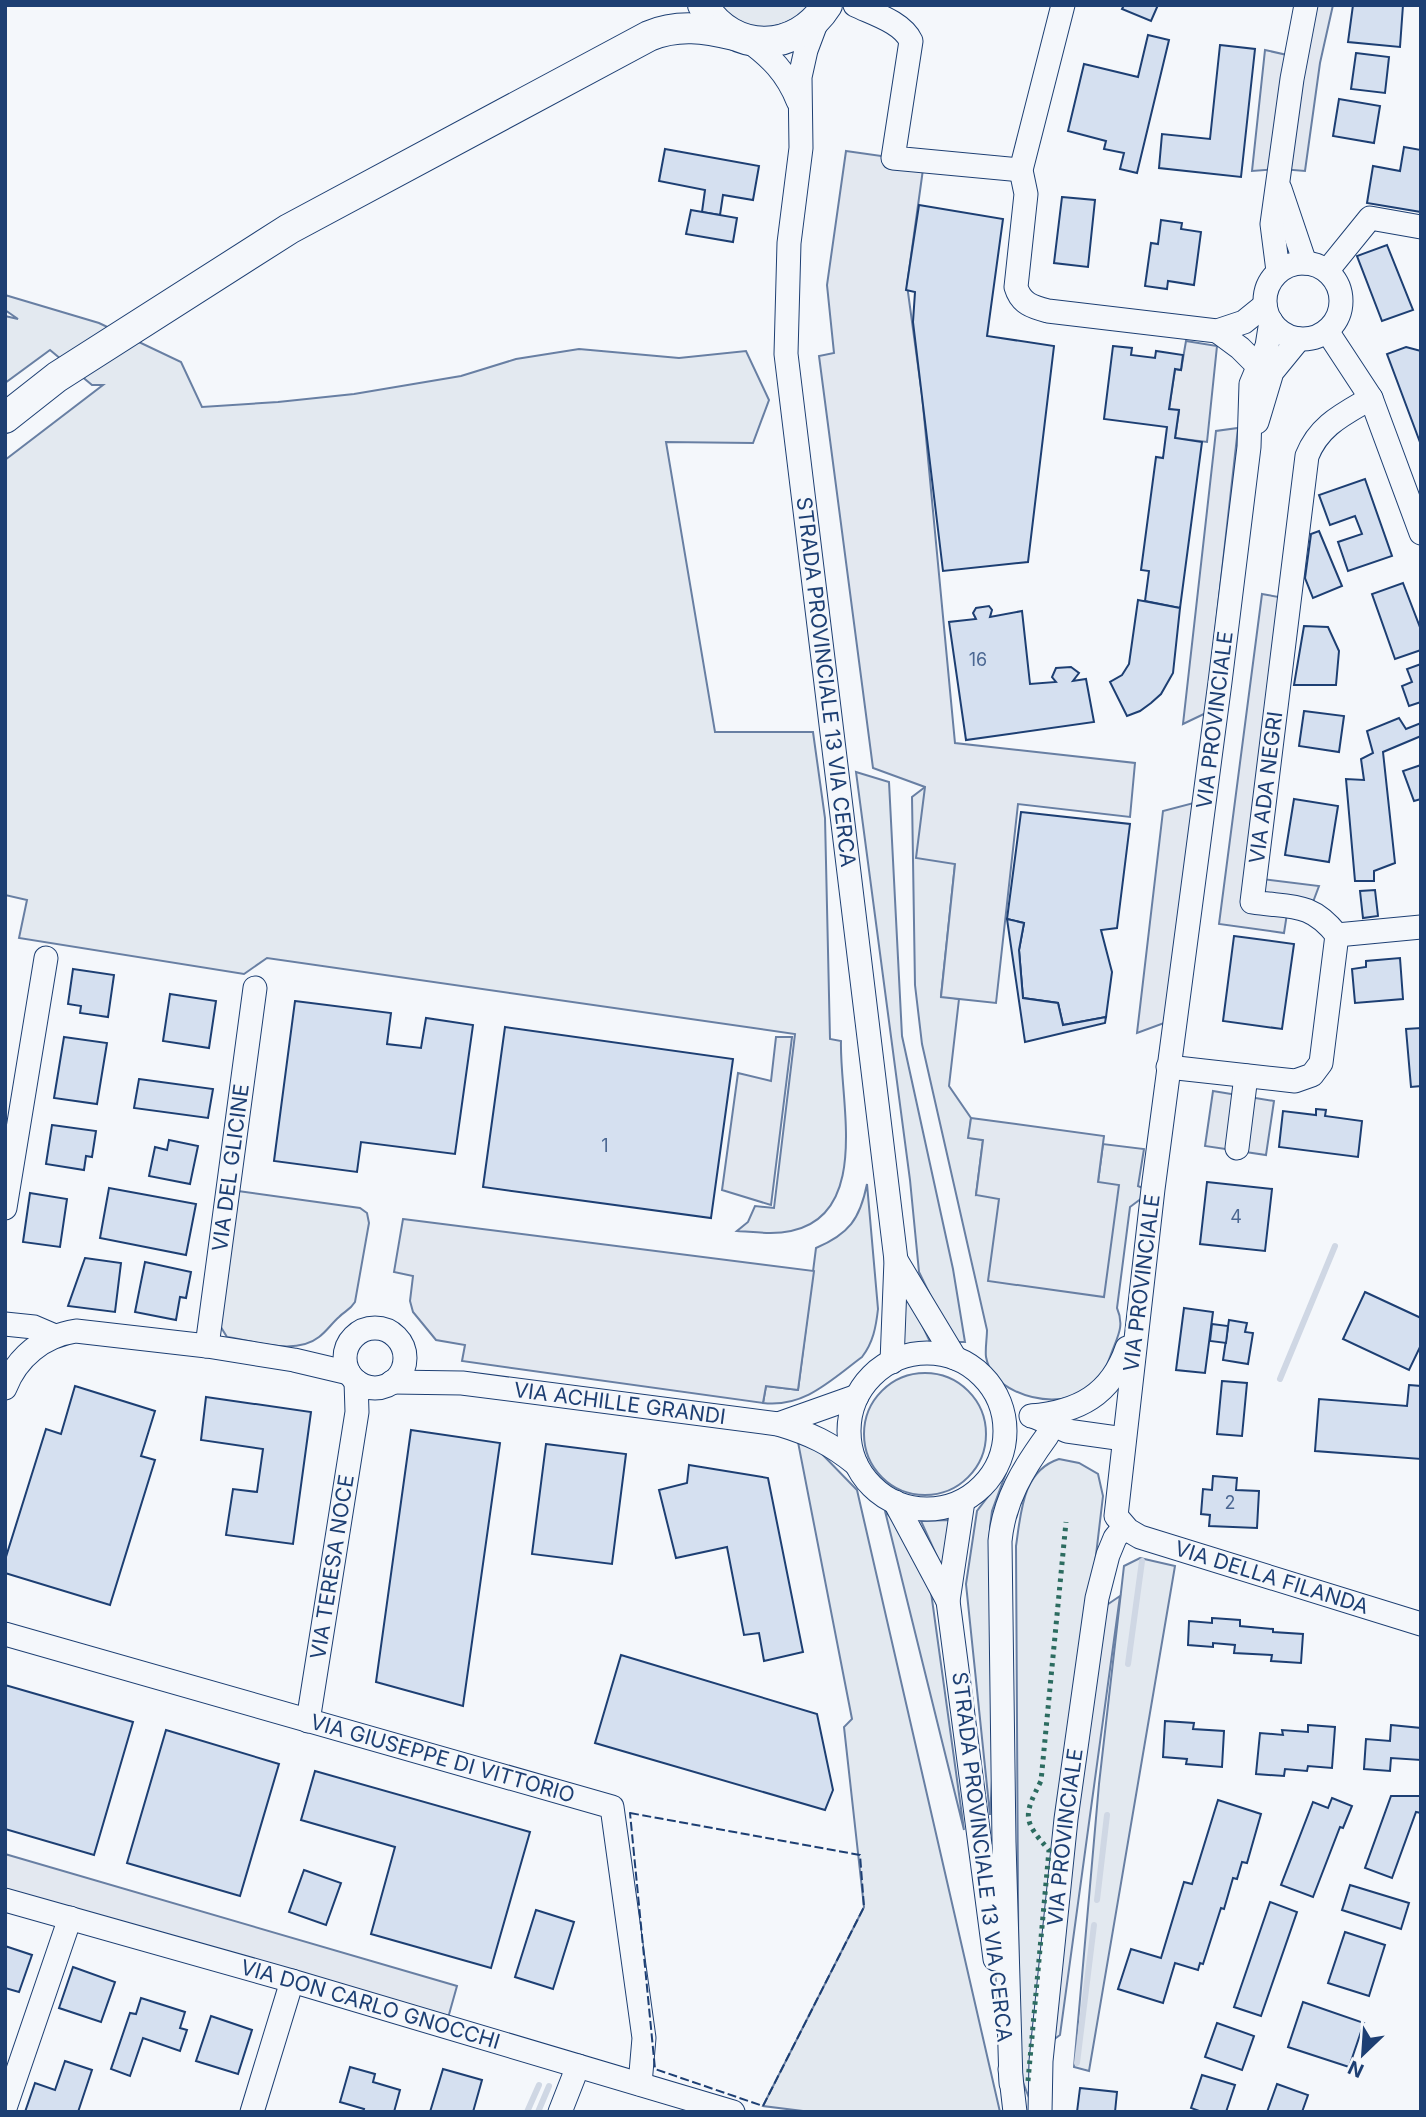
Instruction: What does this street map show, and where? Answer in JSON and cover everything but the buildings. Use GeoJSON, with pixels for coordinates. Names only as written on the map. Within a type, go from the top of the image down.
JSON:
{"type":"FeatureCollection","features":[{"type":"Feature","properties":{"kind":"main road"},"geometry":{"type":"LineString","coordinates":[[649,36],[676,5]]}},
{"type":"Feature","properties":{"kind":"main road","name":"STRADA PROVINCIALE 13 VIA CERCA"},"geometry":{"type":"LineString","coordinates":[[703,5],[715,22],[740,37],[764,42],[782,40],[804,30],[823,11]]}},
{"type":"Feature","properties":{"kind":"main road"},"geometry":{"type":"LineString","coordinates":[[5,418],[57,377],[289,229],[649,36],[688,28],[740,37]]}},
{"type":"Feature","properties":{"kind":"street"},"geometry":{"type":"LineString","coordinates":[[855,5],[897,25],[907,33],[911,41],[893,158],[1021,170]]}},
{"type":"Feature","properties":{"kind":"street"},"geometry":{"type":"LineString","coordinates":[[1063,5],[1021,170],[1026,194],[1016,288],[1019,296],[1028,305],[1048,311],[1217,331],[1268,313],[1284,334],[1299,339],[1316,337],[1327,331],[1371,398],[1421,533]]}},
{"type":"Feature","properties":{"kind":"street","name":"VIA PROVINCIALE"},"geometry":{"type":"LineString","coordinates":[[1040,2112],[1041,2061],[1066,1819],[1097,1598],[1108,1555],[1115,1538],[1124,1527],[1116,1516],[1116,1510],[1137,1319],[1168,1067],[1222,674],[1249,447],[1251,384],[1267,346],[1267,288],[1278,271],[1272,224],[1292,79],[1306,5]]}},
{"type":"Feature","properties":{"kind":"street","name":"STRADA PROVINCIALE 13 VIA CERCA"},"geometry":{"type":"LineString","coordinates":[[823,11],[802,63],[799,104],[801,148],[789,243],[786,354],[896,1260],[892,1362]]}},
{"type":"Feature","properties":{"kind":"street","name":"STRADA PROVINCIALE 13 VIA CERCA"},"geometry":{"type":"LineString","coordinates":[[740,37],[764,52],[784,72],[799,104]]}},
{"type":"Feature","properties":{"kind":"street","name":"VIA PROVINCIALE"},"geometry":{"type":"LineString","coordinates":[[1279,186],[1316,267],[1337,284],[1342,300],[1338,317],[1327,331]]}},
{"type":"Feature","properties":{"kind":"street"},"geometry":{"type":"LineString","coordinates":[[1278,271],[1295,263],[1316,267],[1370,218],[1421,228]]}},
{"type":"Feature","properties":{"kind":"street"},"geometry":{"type":"LineString","coordinates":[[1217,331],[1258,366]]}},
{"type":"Feature","properties":{"kind":"street","name":"VIA PROVINCIALE"},"geometry":{"type":"LineString","coordinates":[[1249,447],[1272,372],[1299,339]]}},
{"type":"Feature","properties":{"kind":"street","name":"VIA ADA NEGRI"},"geometry":{"type":"LineString","coordinates":[[1337,935],[1310,910],[1252,902],[1307,456],[1322,429],[1332,420],[1371,398]]}},
{"type":"Feature","properties":{"kind":"street"},"geometry":{"type":"LineString","coordinates":[[1168,1067],[1300,1081],[1312,1075],[1321,1063],[1337,935],[1421,927]]}},
{"type":"Feature","properties":{"kind":"street"},"geometry":{"type":"LineString","coordinates":[[5,1208],[46,958]]}},
{"type":"Feature","properties":{"kind":"street","name":"VIA DEL GLICINE"},"geometry":{"type":"LineString","coordinates":[[207,1346],[255,988]]}},
{"type":"Feature","properties":{"kind":"street"},"geometry":{"type":"LineString","coordinates":[[1237,1148],[1246,1076]]}},
{"type":"Feature","properties":{"kind":"street","name":"STRADA PROVINCIALE 13 VIA CERCA"},"geometry":{"type":"LineString","coordinates":[[896,1260],[955,1358]]}},
{"type":"Feature","properties":{"kind":"street"},"geometry":{"type":"LineString","coordinates":[[1031,1416],[1064,1411],[1090,1399],[1108,1384],[1121,1364],[1137,1319]]}},
{"type":"Feature","properties":{"kind":"street"},"geometry":{"type":"LineString","coordinates":[[5,1324],[34,1327],[55,1336]]}},
{"type":"Feature","properties":{"kind":"street"},"geometry":{"type":"LineString","coordinates":[[294,1360],[321,1355],[350,1342],[364,1330],[377,1328],[393,1335],[402,1346],[440,1375],[462,1383]]}},
{"type":"Feature","properties":{"kind":"street"},"geometry":{"type":"LineString","coordinates":[[5,1388],[19,1361],[55,1336],[76,1331],[207,1346],[294,1360],[353,1377],[369,1387],[388,1384],[462,1383]]}},
{"type":"Feature","properties":{"kind":"street"},"geometry":{"type":"LineString","coordinates":[[350,1342],[345,1355],[353,1377]]}},
{"type":"Feature","properties":{"kind":"street"},"geometry":{"type":"LineString","coordinates":[[357,1412],[368,1396],[388,1384],[403,1366],[402,1346]]}},
{"type":"Feature","properties":{"kind":"street","name":"STRADA PROVINCIALE 13 VIA CERCA"},"geometry":{"type":"LineString","coordinates":[[934,1353],[955,1358],[978,1372],[995,1392],[1005,1424],[1004,1446],[997,1466],[983,1486],[963,1501],[941,1508],[917,1509],[895,1502],[873,1487],[856,1464],[850,1442],[850,1419],[857,1396],[871,1376],[892,1362],[912,1354],[934,1353]]}},
{"type":"Feature","properties":{"kind":"street","name":"VIA TERESA NOCE"},"geometry":{"type":"LineString","coordinates":[[307,1721],[357,1412],[353,1377]]}},
{"type":"Feature","properties":{"kind":"street","name":"VIA ACHILLE GRANDI"},"geometry":{"type":"LineString","coordinates":[[462,1383],[778,1424],[824,1440],[856,1464]]}},
{"type":"Feature","properties":{"kind":"street"},"geometry":{"type":"LineString","coordinates":[[995,1392],[1057,1434]]}},
{"type":"Feature","properties":{"kind":"street","name":"VIA ACHILLE GRANDI"},"geometry":{"type":"LineString","coordinates":[[778,1424],[857,1396]]}},
{"type":"Feature","properties":{"kind":"street"},"geometry":{"type":"LineString","coordinates":[[1011,2083],[1000,1541],[1003,1516],[1009,1498],[1025,1466],[1057,1434]]}},
{"type":"Feature","properties":{"kind":"street"},"geometry":{"type":"LineString","coordinates":[[997,1466],[1028,1444],[1057,1434],[1124,1440]]}},
{"type":"Feature","properties":{"kind":"street","name":"STRADA PROVINCIALE 13 VIA CERCA"},"geometry":{"type":"LineString","coordinates":[[963,1501],[948,1601],[1015,2112]]}},
{"type":"Feature","properties":{"kind":"street","name":"STRADA PROVINCIALE 13 VIA CERCA"},"geometry":{"type":"LineString","coordinates":[[895,1502],[948,1601]]}},
{"type":"Feature","properties":{"kind":"street","name":"VIA DELLA FILANDA"},"geometry":{"type":"LineString","coordinates":[[1124,1527],[1140,1537],[1421,1624]]}},
{"type":"Feature","properties":{"kind":"street","name":"VIA GIUSEPPE DI VITTORIO"},"geometry":{"type":"LineString","coordinates":[[5,1634],[612,1807],[644,2038],[640,2084]]}},
{"type":"Feature","properties":{"kind":"street","name":"VIA DON CARLO GNOCCHI"},"geometry":{"type":"LineString","coordinates":[[5,1900],[292,1981],[733,2112]]}},
{"type":"Feature","properties":{"kind":"street"},"geometry":{"type":"LineString","coordinates":[[5,2108],[70,1918]]}},
{"type":"Feature","properties":{"kind":"street"},"geometry":{"type":"LineString","coordinates":[[253,2112],[292,1981]]}},
{"type":"Feature","properties":{"kind":"street"},"geometry":{"type":"LineString","coordinates":[[560,2112],[578,2066]]}},
{"type":"Feature","properties":{"kind":"shaded area"},"geometry":{"type":"Polygon","coordinates":[[[719,5],[811,5],[787,22],[760,28],[741,23],[719,5]]]}},
{"type":"Feature","properties":{"kind":"shaded area"},"geometry":{"type":"Polygon","coordinates":[[[1306,5],[1333,5],[1320,63],[1305,171],[1252,171],[1265,50],[1296,57],[1306,5]]]}},
{"type":"Feature","properties":{"kind":"shaded area"},"geometry":{"type":"Polygon","coordinates":[[[846,151],[924,162],[907,285],[922,395],[955,743],[1135,763],[1130,817],[1018,804],[996,1003],[941,997],[955,864],[916,858],[925,787],[873,768],[819,356],[834,353],[827,285],[846,151]]]}},
{"type":"Feature","properties":{"kind":"shaded area"},"geometry":{"type":"Polygon","coordinates":[[[5,295],[99,323],[181,362],[202,407],[354,394],[461,376],[516,359],[579,349],[679,358],[746,351],[769,400],[753,443],[666,442],[715,732],[813,732],[825,818],[830,1039],[841,1041],[846,1122],[842,1178],[833,1202],[816,1220],[784,1232],[737,1231],[748,1222],[755,1206],[774,1208],[795,1034],[267,958],[244,974],[19,938],[27,900],[5,895],[5,460],[103,385],[92,385],[50,350],[5,383],[5,316],[18,319],[5,310],[5,295]]]}},
{"type":"Feature","properties":{"kind":"shaded area"},"geometry":{"type":"Polygon","coordinates":[[[1186,341],[1217,346],[1207,442],[1175,438],[1179,411],[1169,409],[1175,369],[1181,370],[1186,341]]]}},
{"type":"Feature","properties":{"kind":"shaded area"},"geometry":{"type":"Polygon","coordinates":[[[1238,428],[1206,713],[1183,724],[1216,431],[1238,428]]]}},
{"type":"Feature","properties":{"kind":"shaded area"},"geometry":{"type":"Polygon","coordinates":[[[1262,594],[1290,599],[1262,879],[1319,886],[1310,910],[1288,907],[1284,933],[1219,924],[1262,594]]]}},
{"type":"Feature","properties":{"kind":"shaded area"},"geometry":{"type":"Polygon","coordinates":[[[856,772],[889,782],[902,1036],[953,1269],[965,1342],[953,1342],[919,1272],[910,1180],[856,772]]]}},
{"type":"Feature","properties":{"kind":"shaded area"},"geometry":{"type":"Polygon","coordinates":[[[925,787],[955,864],[941,996],[959,999],[949,1086],[971,1118],[969,1138],[983,1140],[976,1195],[1098,1182],[1103,1144],[1144,1149],[1138,1186],[1143,1188],[1142,1198],[1130,1207],[1117,1308],[1120,1319],[1119,1334],[1098,1380],[1083,1391],[1066,1398],[1038,1398],[1015,1391],[996,1377],[986,1357],[987,1330],[922,1044],[915,985],[912,797],[925,787]]]}},
{"type":"Feature","properties":{"kind":"shaded area"},"geometry":{"type":"Polygon","coordinates":[[[1205,800],[1175,1019],[1137,1033],[1163,811],[1205,800]]]}},
{"type":"Feature","properties":{"kind":"shaded area"},"geometry":{"type":"Polygon","coordinates":[[[776,1037],[792,1037],[771,1205],[722,1190],[738,1073],[771,1081],[776,1037]]]}},
{"type":"Feature","properties":{"kind":"shaded area"},"geometry":{"type":"Polygon","coordinates":[[[1213,1091],[1274,1101],[1266,1155],[1205,1146],[1213,1091]]]}},
{"type":"Feature","properties":{"kind":"shaded area"},"geometry":{"type":"Polygon","coordinates":[[[971,1118],[1104,1136],[1098,1182],[1119,1185],[1104,1297],[988,1281],[999,1199],[976,1195],[983,1140],[968,1138],[971,1118]]]}},
{"type":"Feature","properties":{"kind":"shaded area"},"geometry":{"type":"Polygon","coordinates":[[[867,1184],[878,1309],[869,1346],[862,1357],[828,1383],[804,1397],[778,1403],[763,1403],[766,1386],[798,1390],[816,1248],[837,1237],[851,1224],[861,1207],[867,1184]]]}},
{"type":"Feature","properties":{"kind":"shaded area"},"geometry":{"type":"Polygon","coordinates":[[[238,1191],[360,1208],[367,1213],[369,1223],[355,1302],[322,1335],[309,1343],[274,1346],[227,1337],[219,1324],[238,1191]]]}},
{"type":"Feature","properties":{"kind":"shaded area"},"geometry":{"type":"Polygon","coordinates":[[[403,1219],[814,1271],[798,1390],[766,1386],[763,1403],[462,1361],[465,1345],[436,1340],[413,1312],[410,1301],[413,1276],[394,1272],[403,1219]]]}},
{"type":"Feature","properties":{"kind":"shaded area"},"geometry":{"type":"Polygon","coordinates":[[[906,1290],[931,1344],[900,1352],[906,1290]]]}},
{"type":"Feature","properties":{"kind":"shaded area"},"geometry":{"type":"Polygon","coordinates":[[[925,1373],[948,1378],[968,1391],[981,1411],[986,1434],[981,1457],[968,1477],[948,1490],[925,1495],[902,1490],[882,1477],[869,1457],[864,1434],[869,1411],[882,1391],[902,1378],[925,1373]]]}},
{"type":"Feature","properties":{"kind":"shaded area"},"geometry":{"type":"Polygon","coordinates":[[[797,1437],[820,1452],[857,1490],[1000,2112],[811,2112],[763,2106],[864,1907],[844,1727],[852,1719],[797,1437]]]}},
{"type":"Feature","properties":{"kind":"shaded area"},"geometry":{"type":"Polygon","coordinates":[[[1059,1459],[1079,1463],[1098,1474],[1103,1496],[1031,2103],[1019,2072],[1016,1546],[1022,1507],[1030,1483],[1037,1473],[1059,1459]]]}},
{"type":"Feature","properties":{"kind":"shaded area"},"geometry":{"type":"Polygon","coordinates":[[[1006,1473],[992,1511],[990,1527],[995,1730],[990,1815],[966,1584],[977,1511],[1006,1473]]]}},
{"type":"Feature","properties":{"kind":"shaded area"},"geometry":{"type":"Polygon","coordinates":[[[885,1511],[910,1539],[931,1592],[964,1830],[885,1511]]]}},
{"type":"Feature","properties":{"kind":"shaded area"},"geometry":{"type":"Polygon","coordinates":[[[950,1520],[944,1572],[921,1521],[950,1520]]]}},
{"type":"Feature","properties":{"kind":"shaded area"},"geometry":{"type":"Polygon","coordinates":[[[1140,1558],[1175,1566],[1089,2071],[1074,2067],[1099,1784],[1124,1566],[1140,1558]]]}},
{"type":"Feature","properties":{"kind":"shaded area"},"geometry":{"type":"Polygon","coordinates":[[[1120,1596],[1060,2035],[1042,2048],[1095,1613],[1120,1596]]]}},
{"type":"Feature","properties":{"kind":"shaded area"},"geometry":{"type":"Polygon","coordinates":[[[5,1854],[457,1986],[448,2018],[5,1889],[5,1854]]]}},
{"type":"Feature","properties":{"kind":"waterway"},"geometry":{"type":"LineString","coordinates":[[1280,1379],[1335,1246]]}},
{"type":"Feature","properties":{"kind":"waterway"},"geometry":{"type":"LineString","coordinates":[[1128,1664],[1142,1561]]}},
{"type":"Feature","properties":{"kind":"waterway"},"geometry":{"type":"LineString","coordinates":[[1097,1900],[1107,1815]]}},
{"type":"Feature","properties":{"kind":"waterway"},"geometry":{"type":"LineString","coordinates":[[1077,2063],[1094,1925]]}},
{"type":"Feature","properties":{"kind":"waterway"},"geometry":{"type":"LineString","coordinates":[[527,2112],[539,2085]]}},
{"type":"Feature","properties":{"kind":"waterway"},"geometry":{"type":"LineString","coordinates":[[538,2112],[549,2086]]}},
{"type":"Feature","properties":{"kind":"hedge"},"geometry":{"type":"LineString","coordinates":[[1028,2081],[1049,1850],[1034,1832],[1028,1818],[1031,1802],[1041,1781],[1066,1522]]}},
{"type":"Feature","properties":{"kind":"fence"},"geometry":{"type":"LineString","coordinates":[[630,1813],[860,1855],[864,1907],[763,2106],[655,2069],[630,1813]]}}]}
